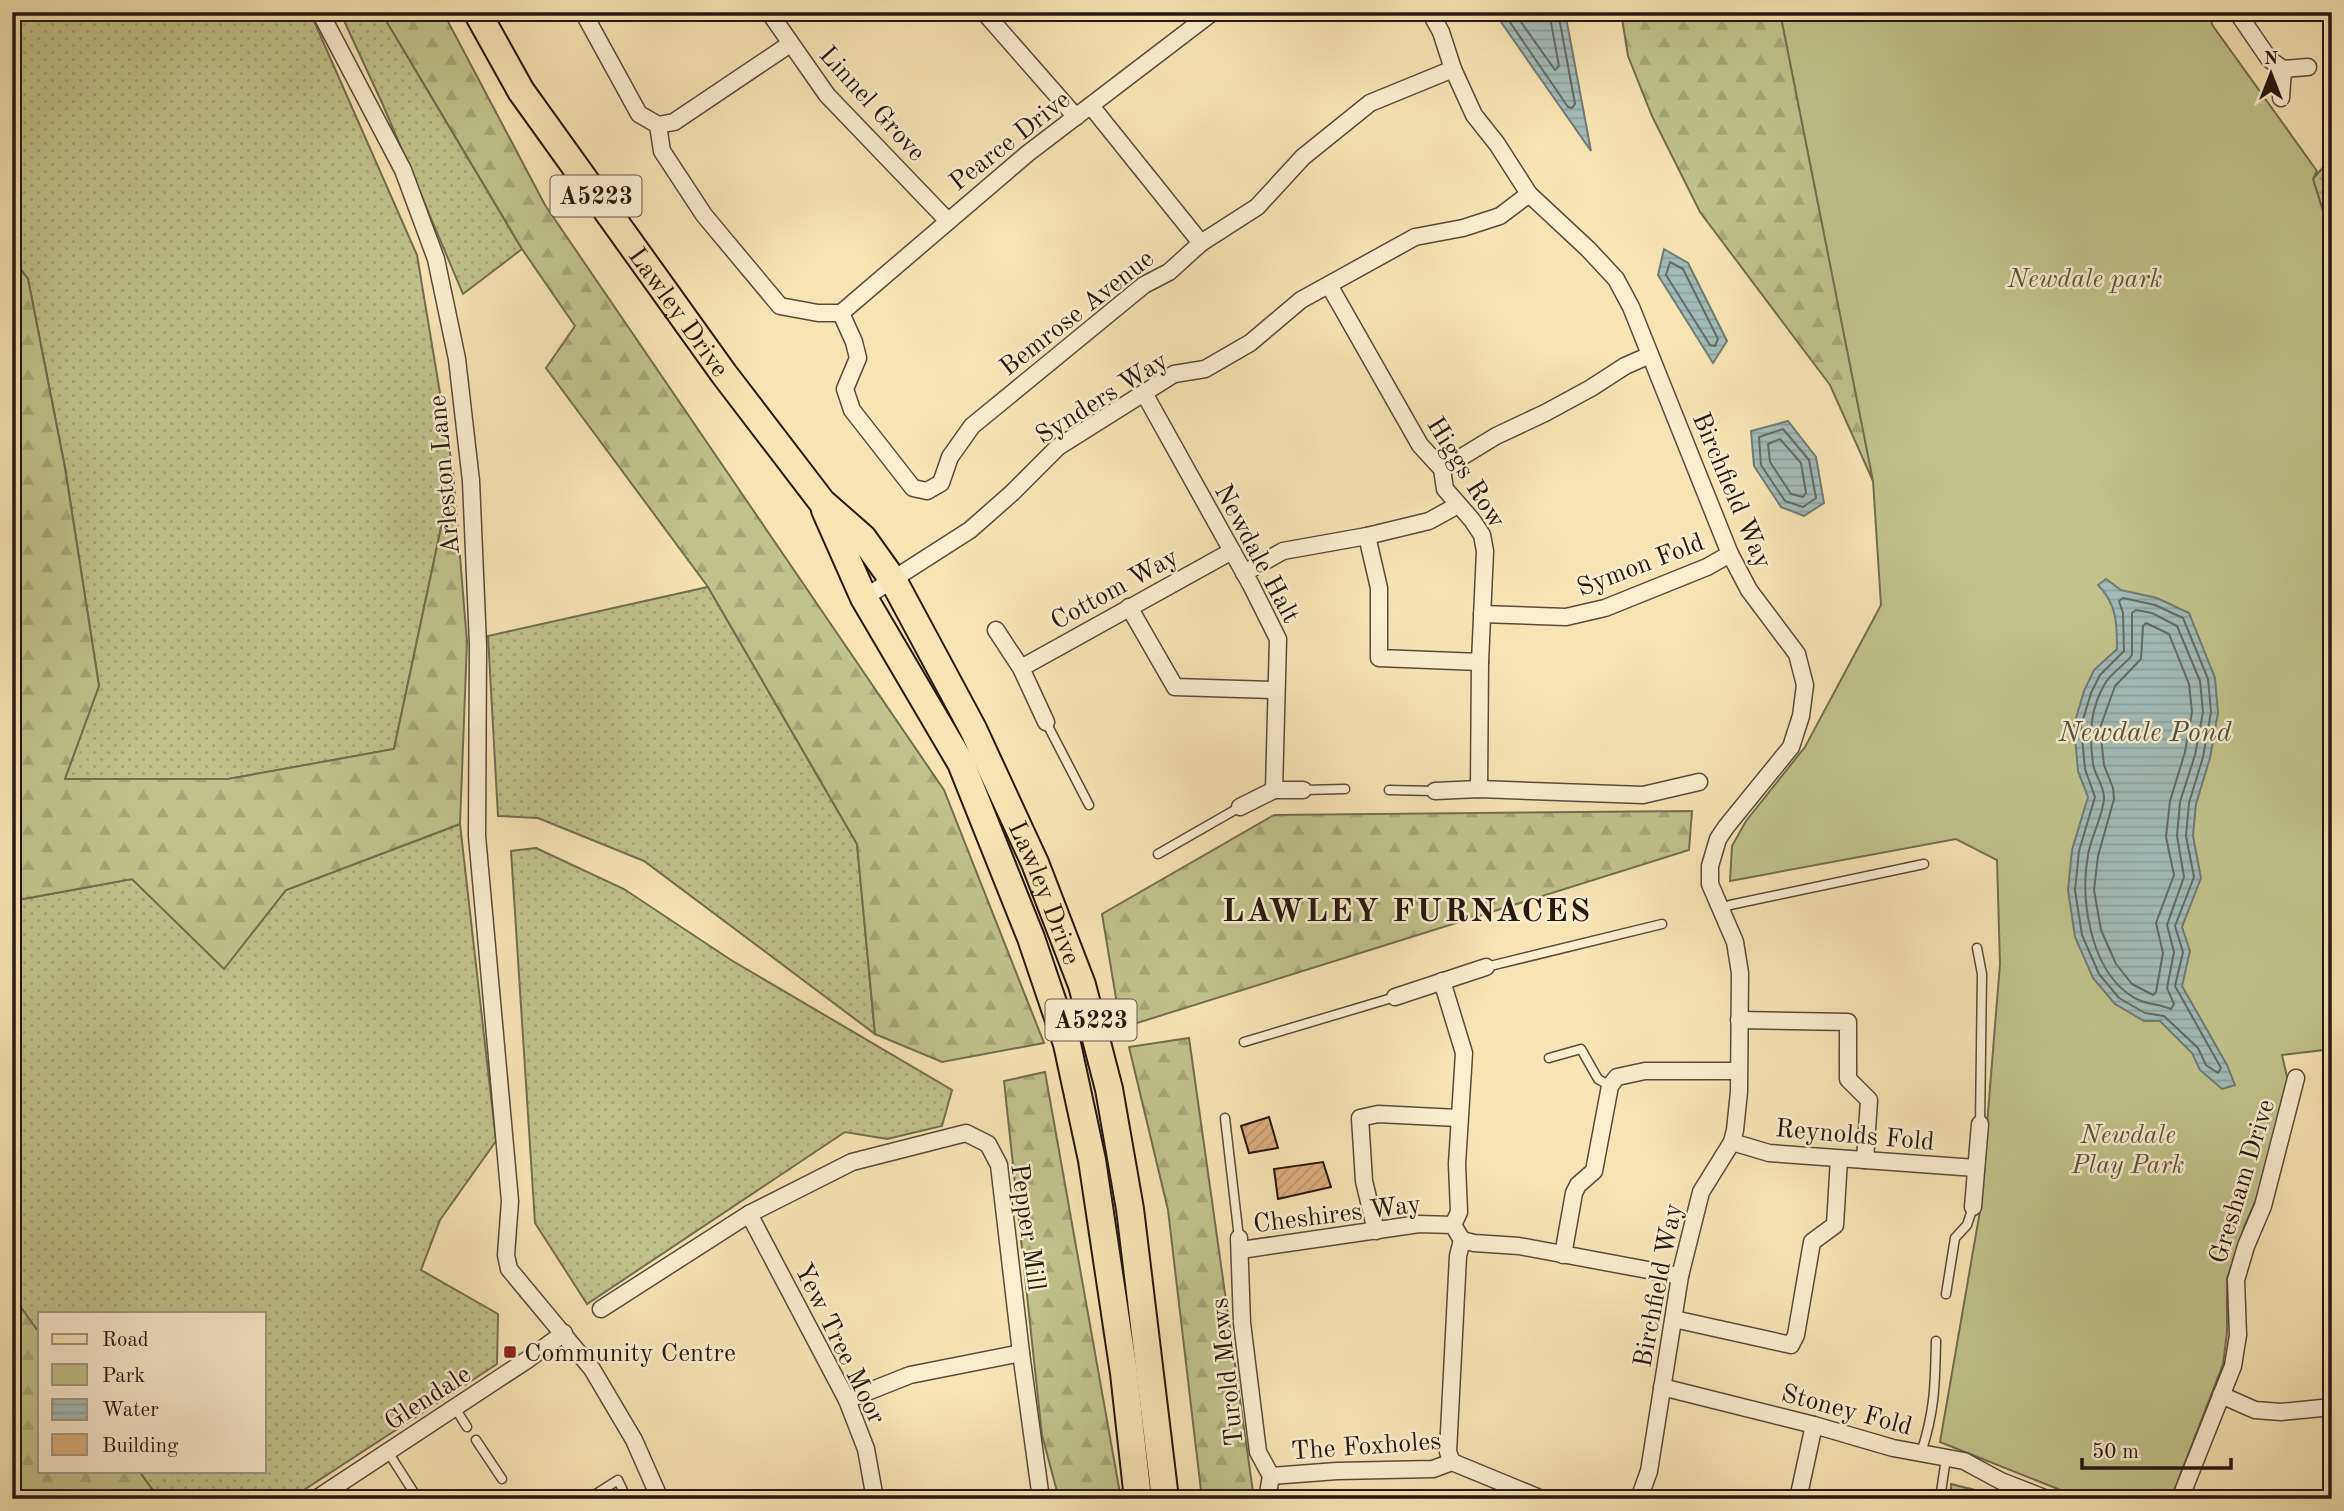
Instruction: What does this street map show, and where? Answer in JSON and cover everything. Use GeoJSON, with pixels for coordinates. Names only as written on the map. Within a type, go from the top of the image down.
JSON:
{"type":"FeatureCollection","features":[{"type":"Feature","properties":{"kind":"main road","name":"Lawley Drive"},"geometry":{"type":"LineString","coordinates":[[477,12],[521,91],[724,374],[822,502],[863,538],[892,580],[973,729],[1035,863],[1082,985],[1109,1090],[1130,1209],[1165,1499]]}},
{"type":"Feature","properties":{"kind":"main road","name":"Lawley Drive"},"geometry":{"type":"LineString","coordinates":[[822,502],[863,598],[961,763],[1031,938],[1068,1044],[1093,1160],[1125,1373],[1138,1499]]}},
{"type":"Feature","properties":{"kind":"street","name":"Arleston Lane"},"geometry":{"type":"LineString","coordinates":[[320,12],[403,170],[436,258],[457,359],[471,481],[478,645],[477,836],[510,1201],[506,1255],[509,1269],[564,1333]]}},
{"type":"Feature","properties":{"kind":"street"},"geometry":{"type":"LineString","coordinates":[[583,12],[639,114],[658,125],[674,122],[790,44]]}},
{"type":"Feature","properties":{"kind":"street","name":"Linnel Grove"},"geometry":{"type":"LineString","coordinates":[[769,12],[827,95],[947,220]]}},
{"type":"Feature","properties":{"kind":"street"},"geometry":{"type":"LineString","coordinates":[[984,12],[1076,117]]}},
{"type":"Feature","properties":{"kind":"street","name":"Pearce Drive"},"geometry":{"type":"LineString","coordinates":[[841,313],[1027,154],[1213,12]]}},
{"type":"Feature","properties":{"kind":"street","name":"Birchfield Way"},"geometry":{"type":"LineString","coordinates":[[1430,12],[1441,32],[1453,69],[1474,115],[1497,144],[1529,194],[1616,279],[1631,307],[1730,554],[1749,590],[1797,654],[1805,685],[1801,716],[1791,747],[1718,839],[1710,866],[1710,884],[1735,942],[1738,963],[1739,1092],[1732,1142],[1701,1192],[1680,1276],[1649,1471],[1639,1499]]}},
{"type":"Feature","properties":{"kind":"street"},"geometry":{"type":"LineString","coordinates":[[2237,12],[2269,59],[2283,69],[2308,67]]}},
{"type":"Feature","properties":{"kind":"street","name":"Bemrose Avenue"},"geometry":{"type":"LineString","coordinates":[[841,313],[855,342],[858,358],[845,389],[852,410],[914,488],[927,491],[941,483],[950,457],[972,425],[1144,285],[1169,272],[1200,243],[1256,207],[1303,157],[1370,103],[1453,69]]}},
{"type":"Feature","properties":{"kind":"street"},"geometry":{"type":"LineString","coordinates":[[2281,98],[2283,69]]}},
{"type":"Feature","properties":{"kind":"street"},"geometry":{"type":"LineString","coordinates":[[1091,106],[1200,243]]}},
{"type":"Feature","properties":{"kind":"street"},"geometry":{"type":"LineString","coordinates":[[658,125],[662,151],[704,215],[780,306],[818,313],[841,313]]}},
{"type":"Feature","properties":{"kind":"street","name":"Synders Way"},"geometry":{"type":"LineString","coordinates":[[863,598],[970,530],[1058,447],[1174,374],[1205,369],[1250,343],[1301,300],[1415,237],[1463,228],[1500,216],[1529,194]]}},
{"type":"Feature","properties":{"kind":"street","name":"Higgs Row"},"geometry":{"type":"LineString","coordinates":[[1329,285],[1420,445],[1442,469],[1446,489],[1482,535],[1485,551],[1480,662],[1479,789]]}},
{"type":"Feature","properties":{"kind":"street"},"geometry":{"type":"LineString","coordinates":[[1442,469],[1496,436],[1545,413],[1625,366],[1650,355]]}},
{"type":"Feature","properties":{"kind":"street","name":"Newdale Halt"},"geometry":{"type":"LineString","coordinates":[[1144,393],[1278,639],[1274,790]]}},
{"type":"Feature","properties":{"kind":"street"},"geometry":{"type":"LineString","coordinates":[[1244,573],[1283,551],[1367,536],[1429,521],[1458,505]]}},
{"type":"Feature","properties":{"kind":"street"},"geometry":{"type":"LineString","coordinates":[[1367,536],[1379,588],[1379,658],[1480,662]]}},
{"type":"Feature","properties":{"kind":"street","name":"Cottom Way"},"geometry":{"type":"LineString","coordinates":[[1021,668],[1232,551]]}},
{"type":"Feature","properties":{"kind":"street","name":"Symon Fold"},"geometry":{"type":"LineString","coordinates":[[1482,614],[1566,617],[1605,608],[1707,567],[1730,554]]}},
{"type":"Feature","properties":{"kind":"street"},"geometry":{"type":"LineString","coordinates":[[1129,607],[1175,687],[1275,690]]}},
{"type":"Feature","properties":{"kind":"street"},"geometry":{"type":"LineString","coordinates":[[996,630],[1021,668],[1046,722]]}},
{"type":"Feature","properties":{"kind":"street"},"geometry":{"type":"LineString","coordinates":[[1435,791],[1479,789],[1643,795],[1699,782]]}},
{"type":"Feature","properties":{"kind":"street"},"geometry":{"type":"LineString","coordinates":[[1240,807],[1274,790],[1303,790]]}},
{"type":"Feature","properties":{"kind":"street"},"geometry":{"type":"LineString","coordinates":[[1395,997],[1486,967]]}},
{"type":"Feature","properties":{"kind":"street"},"geometry":{"type":"LineString","coordinates":[[1442,981],[1464,1053],[1458,1118],[1459,1212],[1453,1225]]}},
{"type":"Feature","properties":{"kind":"street"},"geometry":{"type":"LineString","coordinates":[[1739,1020],[1848,1022],[1848,1079],[1869,1100],[1866,1160]]}},
{"type":"Feature","properties":{"kind":"street"},"geometry":{"type":"LineString","coordinates":[[1563,1255],[1574,1193],[1577,1185],[1594,1171],[1609,1086],[1617,1077],[1645,1071],[1738,1071]]}},
{"type":"Feature","properties":{"kind":"street","name":"Gresham Drive"},"geometry":{"type":"LineString","coordinates":[[2180,1499],[2233,1366],[2238,1335],[2236,1280],[2246,1246],[2263,1206],[2296,1077]]}},
{"type":"Feature","properties":{"kind":"street"},"geometry":{"type":"LineString","coordinates":[[1376,1231],[1364,1181],[1360,1118],[1378,1114],[1458,1118]]}},
{"type":"Feature","properties":{"kind":"street"},"geometry":{"type":"LineString","coordinates":[[1973,1207],[1980,1124]]}},
{"type":"Feature","properties":{"kind":"street","name":"Pepper Mill"},"geometry":{"type":"LineString","coordinates":[[601,1309],[748,1214],[852,1162],[966,1133],[988,1144],[999,1165],[1041,1499]]}},
{"type":"Feature","properties":{"kind":"street","name":"Reynolds Fold"},"geometry":{"type":"LineString","coordinates":[[1732,1142],[1769,1153],[1976,1168]]}},
{"type":"Feature","properties":{"kind":"street"},"geometry":{"type":"LineString","coordinates":[[1674,1319],[1791,1345],[1796,1335],[1812,1242],[1835,1225],[1839,1159]]}},
{"type":"Feature","properties":{"kind":"street","name":"Yew Tree Moor"},"geometry":{"type":"LineString","coordinates":[[748,1214],[847,1400],[866,1449],[875,1499]]}},
{"type":"Feature","properties":{"kind":"street","name":"Cheshires Way"},"geometry":{"type":"LineString","coordinates":[[1240,1244],[1376,1231],[1419,1224],[1453,1225],[1462,1240]]}},
{"type":"Feature","properties":{"kind":"street"},"geometry":{"type":"LineString","coordinates":[[1452,1462],[1448,1452],[1458,1256],[1462,1240],[1519,1245],[1680,1276]]}},
{"type":"Feature","properties":{"kind":"street","name":"Turold Mews"},"geometry":{"type":"LineString","coordinates":[[1240,1244],[1242,1323],[1258,1452],[1271,1476],[1267,1499]]}},
{"type":"Feature","properties":{"kind":"street"},"geometry":{"type":"LineString","coordinates":[[564,1333],[592,1369],[627,1428],[660,1499]]}},
{"type":"Feature","properties":{"kind":"street","name":"Glendale"},"geometry":{"type":"LineString","coordinates":[[316,1499],[564,1333]]}},
{"type":"Feature","properties":{"kind":"street"},"geometry":{"type":"LineString","coordinates":[[847,1400],[910,1375],[1021,1353]]}},
{"type":"Feature","properties":{"kind":"street","name":"Stoney Fold"},"geometry":{"type":"LineString","coordinates":[[1661,1387],[1814,1425],[1893,1448],[1964,1461],[2001,1481],[2047,1499]]}},
{"type":"Feature","properties":{"kind":"street"},"geometry":{"type":"LineString","coordinates":[[2221,1395],[2255,1409],[2281,1412],[2332,1407]]}},
{"type":"Feature","properties":{"kind":"street"},"geometry":{"type":"LineString","coordinates":[[1798,1499],[1814,1425]]}},
{"type":"Feature","properties":{"kind":"street","name":"The Foxholes"},"geometry":{"type":"LineString","coordinates":[[1271,1476],[1359,1470],[1433,1469],[1452,1462],[1542,1499]]}},
{"type":"Feature","properties":{"kind":"lane"},"geometry":{"type":"LineString","coordinates":[[1046,722],[1089,805]]}},
{"type":"Feature","properties":{"kind":"lane"},"geometry":{"type":"LineString","coordinates":[[1303,790],[1345,789]]}},
{"type":"Feature","properties":{"kind":"lane"},"geometry":{"type":"LineString","coordinates":[[1389,790],[1435,791]]}},
{"type":"Feature","properties":{"kind":"lane"},"geometry":{"type":"LineString","coordinates":[[1158,854],[1240,807]]}},
{"type":"Feature","properties":{"kind":"lane"},"geometry":{"type":"LineString","coordinates":[[1719,909],[1924,864]]}},
{"type":"Feature","properties":{"kind":"lane"},"geometry":{"type":"LineString","coordinates":[[1486,967],[1662,925]]}},
{"type":"Feature","properties":{"kind":"lane"},"geometry":{"type":"LineString","coordinates":[[1977,948],[1982,974],[1980,1124]]}},
{"type":"Feature","properties":{"kind":"lane"},"geometry":{"type":"LineString","coordinates":[[1244,1042],[1395,997]]}},
{"type":"Feature","properties":{"kind":"lane"},"geometry":{"type":"LineString","coordinates":[[1549,1058],[1581,1049],[1598,1079],[1609,1086]]}},
{"type":"Feature","properties":{"kind":"lane"},"geometry":{"type":"LineString","coordinates":[[1225,1118],[1240,1244]]}},
{"type":"Feature","properties":{"kind":"lane"},"geometry":{"type":"LineString","coordinates":[[1946,1294],[1955,1238],[1967,1225],[1973,1207]]}},
{"type":"Feature","properties":{"kind":"lane"},"geometry":{"type":"LineString","coordinates":[[1921,1453],[1932,1419],[1936,1341]]}},
{"type":"Feature","properties":{"kind":"lane"},"geometry":{"type":"LineString","coordinates":[[454,1408],[467,1427]]}},
{"type":"Feature","properties":{"kind":"lane"},"geometry":{"type":"LineString","coordinates":[[476,1440],[502,1479]]}},
{"type":"Feature","properties":{"kind":"lane"},"geometry":{"type":"LineString","coordinates":[[388,1452],[418,1499]]}},
{"type":"Feature","properties":{"kind":"lane"},"geometry":{"type":"LineString","coordinates":[[1940,1499],[1945,1458],[1964,1461]]}},
{"type":"Feature","properties":{"kind":"lane"},"geometry":{"type":"LineString","coordinates":[[588,1499],[618,1480],[627,1499]]}},
{"type":"Feature","properties":{"kind":"green space"},"geometry":{"type":"Polygon","coordinates":[[[12,12],[310,12],[417,255],[453,471],[394,749],[228,779],[64,779],[99,686],[65,468],[28,279],[12,258],[12,12]]]}},
{"type":"Feature","properties":{"kind":"green space"},"geometry":{"type":"Polygon","coordinates":[[[340,12],[381,12],[522,249],[463,294],[383,105],[340,12]]]}},
{"type":"Feature","properties":{"kind":"green space"},"geometry":{"type":"Polygon","coordinates":[[[381,12],[443,12],[545,205],[944,790],[1044,1043],[942,1062],[875,1034],[857,844],[708,587],[546,368],[575,326],[522,249],[381,12]]]}},
{"type":"Feature","properties":{"kind":"green space"},"geometry":{"type":"Polygon","coordinates":[[[1621,12],[1792,12],[1873,481],[1830,385],[1700,212],[1652,116],[1628,56],[1621,12]]]}},
{"type":"Feature","properties":{"kind":"green space","name":"Newdale park"},"geometry":{"type":"Polygon","coordinates":[[[1780,12],[2207,12],[2213,26],[2317,171],[2313,179],[2332,240],[2332,1049],[2282,1055],[2288,1081],[2259,1193],[2244,1227],[2227,1279],[2227,1333],[2223,1364],[2174,1491],[2152,1499],[2083,1499],[1940,1442],[1980,1211],[2000,964],[1997,860],[1956,839],[1730,881],[1732,846],[1746,821],[1805,747],[1881,605],[1873,481],[1780,12]]]}},
{"type":"Feature","properties":{"kind":"green space"},"geometry":{"type":"Polygon","coordinates":[[[2332,157],[2332,240],[2313,179],[2332,157]]]}},
{"type":"Feature","properties":{"kind":"green space"},"geometry":{"type":"Polygon","coordinates":[[[12,258],[28,279],[65,468],[99,686],[65,779],[228,779],[394,749],[453,471],[467,642],[460,824],[286,890],[224,969],[132,879],[12,901],[12,258]]]}},
{"type":"Feature","properties":{"kind":"green space"},"geometry":{"type":"Polygon","coordinates":[[[708,587],[857,844],[875,1034],[644,861],[538,818],[498,816],[488,636],[708,587]]]}},
{"type":"Feature","properties":{"kind":"green space"},"geometry":{"type":"Polygon","coordinates":[[[1692,811],[1689,850],[1121,1028],[1102,914],[1274,815],[1692,811]]]}},
{"type":"Feature","properties":{"kind":"green space"},"geometry":{"type":"Polygon","coordinates":[[[460,824],[496,1141],[440,1220],[421,1270],[498,1314],[497,1364],[290,1499],[159,1499],[140,1472],[266,1472],[266,1312],[38,1312],[38,1331],[12,1295],[12,901],[132,879],[224,968],[286,890],[460,824]]]}},
{"type":"Feature","properties":{"kind":"green space"},"geometry":{"type":"Polygon","coordinates":[[[536,848],[624,889],[731,960],[952,1090],[942,1126],[887,1139],[845,1132],[587,1304],[535,1223],[511,851],[536,848]]]}},
{"type":"Feature","properties":{"kind":"green space"},"geometry":{"type":"Polygon","coordinates":[[[1189,1038],[1254,1499],[1202,1499],[1168,1210],[1129,1047],[1189,1038]]]}},
{"type":"Feature","properties":{"kind":"green space"},"geometry":{"type":"Polygon","coordinates":[[[1045,1072],[1121,1499],[1059,1499],[1042,1435],[1004,1081],[1045,1072]]]}},
{"type":"Feature","properties":{"kind":"green space"},"geometry":{"type":"Polygon","coordinates":[[[12,1295],[38,1331],[38,1472],[140,1472],[159,1499],[23,1499],[12,1494],[12,1295]]]}},
{"type":"Feature","properties":{"kind":"green space"},"geometry":{"type":"Polygon","coordinates":[[[1951,1484],[1983,1492],[1997,1499],[1951,1499],[1951,1484]]]}},
{"type":"Feature","properties":{"kind":"water"},"geometry":{"type":"Polygon","coordinates":[[[1494,12],[1565,12],[1591,151],[1494,12]]]}},
{"type":"Feature","properties":{"kind":"water"},"geometry":{"type":"Polygon","coordinates":[[[1664,249],[1688,263],[1727,341],[1713,363],[1658,275],[1664,249]]]}},
{"type":"Feature","properties":{"kind":"water"},"geometry":{"type":"Polygon","coordinates":[[[1788,421],[1816,457],[1824,503],[1804,516],[1781,507],[1754,466],[1751,431],[1788,421]]]}},
{"type":"Feature","properties":{"kind":"water","name":"Newdale Pond"},"geometry":{"type":"Polygon","coordinates":[[[2106,579],[2121,590],[2157,598],[2189,613],[2215,678],[2218,713],[2210,758],[2196,804],[2193,836],[2201,878],[2182,927],[2190,951],[2182,986],[2227,1065],[2235,1085],[2222,1089],[2200,1070],[2192,1053],[2160,1021],[2144,1021],[2115,1004],[2093,978],[2075,937],[2068,890],[2072,850],[2088,797],[2078,771],[2074,725],[2084,691],[2094,670],[2117,649],[2112,607],[2098,585],[2106,579]]]}},
{"type":"Feature","properties":{"kind":"building"},"geometry":{"type":"Polygon","coordinates":[[[1269,1117],[1278,1148],[1249,1153],[1241,1126],[1269,1117]]]}},
{"type":"Feature","properties":{"kind":"building"},"geometry":{"type":"Polygon","coordinates":[[[1323,1162],[1331,1187],[1278,1199],[1274,1169],[1323,1162]]]}},
{"type":"Feature","properties":{"kind":"place","name":"Community Centre"},"geometry":{"type":"Point","coordinates":[510,1352]}},
{"type":"Feature","properties":{"kind":"district","name":"LAWLEY FURNACES"},"geometry":{"type":"Point","coordinates":[1407,909]}},
{"type":"Feature","properties":{"kind":"park label","name":"Newdale Play Park"},"geometry":{"type":"Point","coordinates":[2128,1149]}}]}
